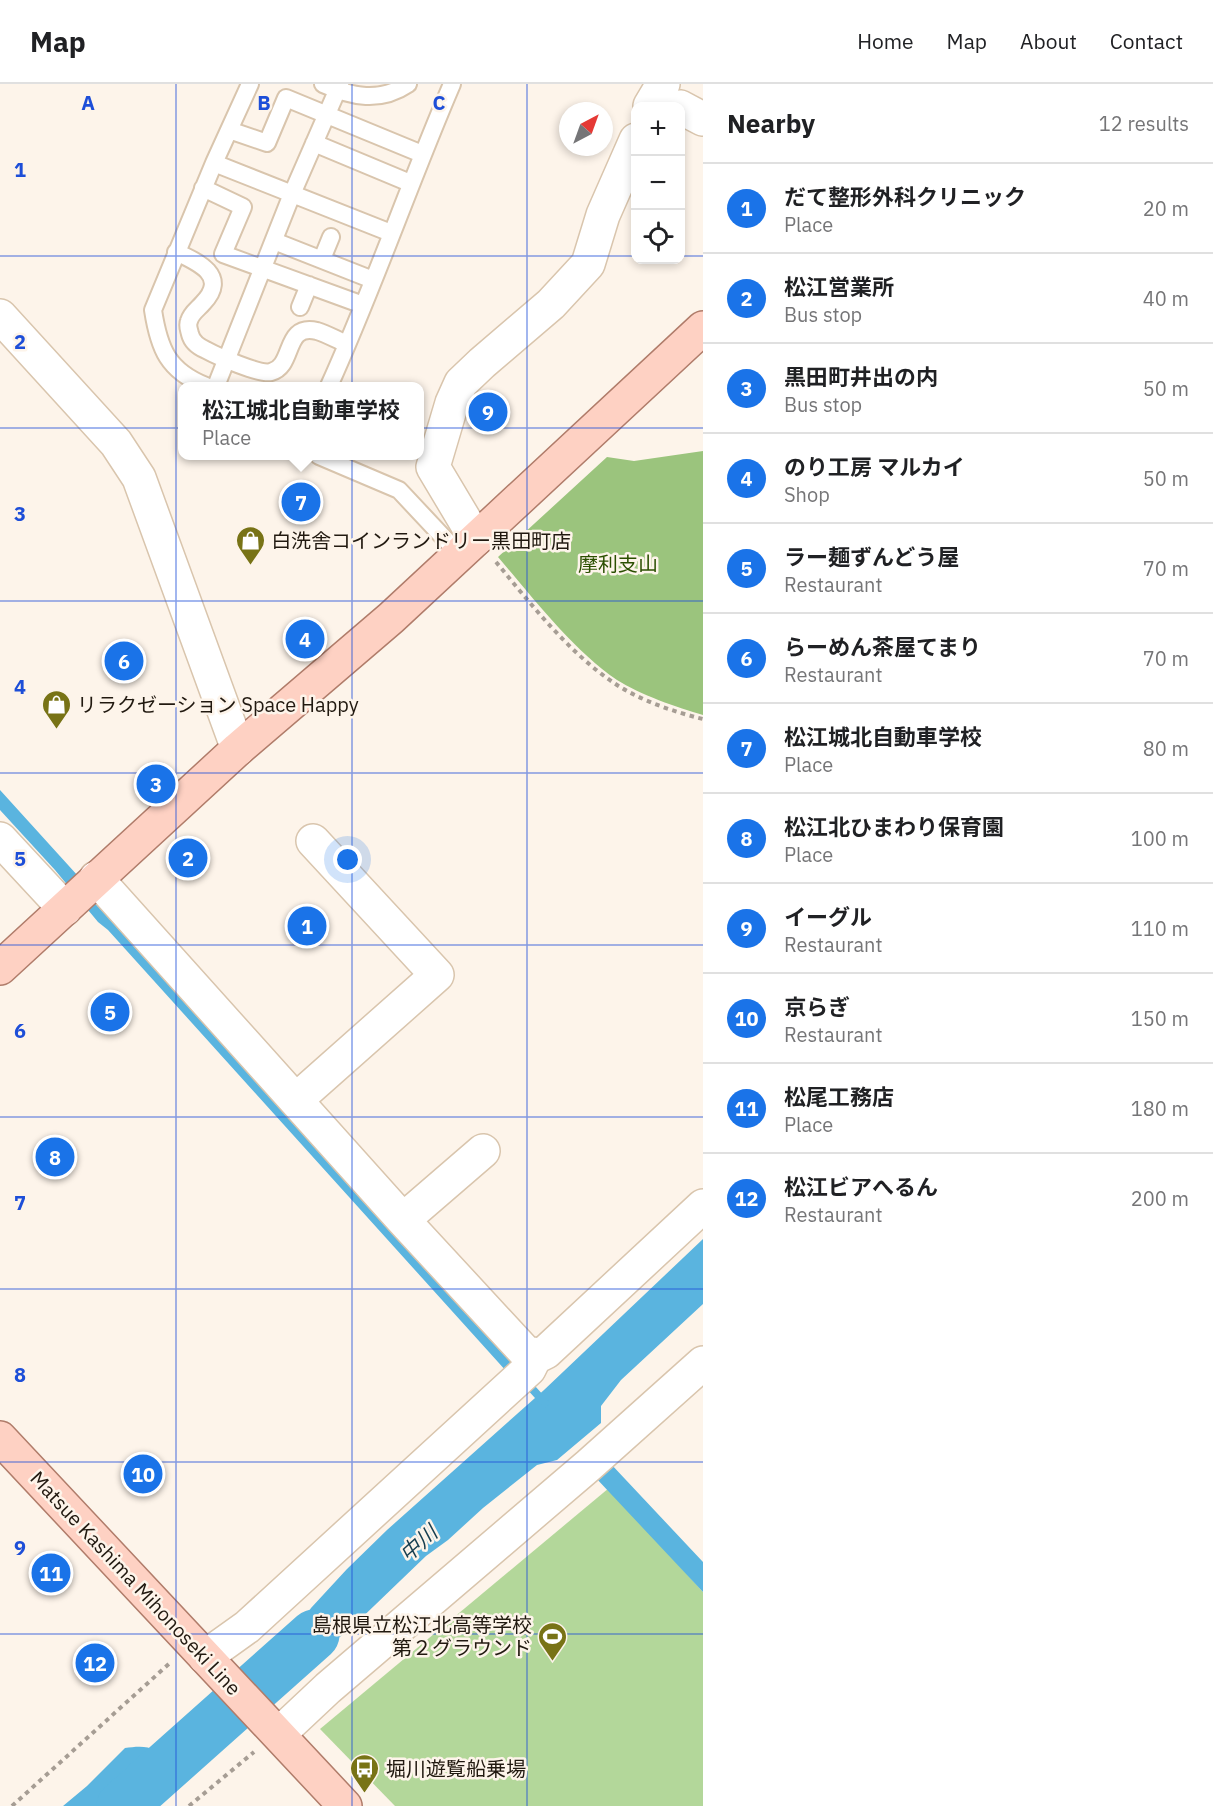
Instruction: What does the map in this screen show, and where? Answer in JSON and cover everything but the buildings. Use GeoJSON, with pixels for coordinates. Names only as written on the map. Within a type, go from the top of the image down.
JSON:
{"type":"FeatureCollection","features":[{"type":"Feature","properties":{"kind":"main road"},"geometry":{"type":"LineString","coordinates":[[0,968],[238,749],[391,618],[703,328]]}},
{"type":"Feature","properties":{"kind":"main road","name":"Matsue Kashima Mihonoseki Line"},"geometry":{"type":"LineString","coordinates":[[0,1438],[345,1806]]}},
{"type":"Feature","properties":{"kind":"street"},"geometry":{"type":"LineString","coordinates":[[666,100],[703,118]]}},
{"type":"Feature","properties":{"kind":"street"},"geometry":{"type":"LineString","coordinates":[[467,546],[433,467],[455,393],[468,376],[551,304],[583,271],[588,264],[603,215],[631,151]]}},
{"type":"Feature","properties":{"kind":"street"},"geometry":{"type":"LineString","coordinates":[[0,316],[116,443],[139,478],[238,749]]}},
{"type":"Feature","properties":{"kind":"street"},"geometry":{"type":"LineString","coordinates":[[0,838],[80,894],[296,1100],[526,1353],[527,1368]]}},
{"type":"Feature","properties":{"kind":"street"},"geometry":{"type":"LineString","coordinates":[[296,1100],[437,975],[313,841]]}},
{"type":"Feature","properties":{"kind":"street"},"geometry":{"type":"LineString","coordinates":[[403,1220],[483,1151]]}},
{"type":"Feature","properties":{"kind":"street"},"geometry":{"type":"LineString","coordinates":[[203,1655],[255,1620],[703,1206]]}},
{"type":"Feature","properties":{"kind":"street"},"geometry":{"type":"LineString","coordinates":[[276,1731],[600,1456],[703,1363]]}},
{"type":"Feature","properties":{"kind":"lane"},"geometry":{"type":"LineString","coordinates":[[197,382],[179,372],[167,359],[157,336],[153,310],[203,188],[250,84]]}},
{"type":"Feature","properties":{"kind":"lane"},"geometry":{"type":"LineString","coordinates":[[218,382],[292,194],[327,114],[333,86],[369,97],[389,95],[408,84]]}},
{"type":"Feature","properties":{"kind":"lane"},"geometry":{"type":"LineString","coordinates":[[330,382],[452,84]]}},
{"type":"Feature","properties":{"kind":"lane"},"geometry":{"type":"LineString","coordinates":[[229,130],[267,143],[286,98],[422,154]]}},
{"type":"Feature","properties":{"kind":"lane"},"geometry":{"type":"LineString","coordinates":[[314,143],[411,183]]}},
{"type":"Feature","properties":{"kind":"lane"},"geometry":{"type":"LineString","coordinates":[[214,163],[391,233]]}},
{"type":"Feature","properties":{"kind":"lane"},"geometry":{"type":"LineString","coordinates":[[203,188],[243,207],[223,254],[363,305]]}},
{"type":"Feature","properties":{"kind":"lane"},"geometry":{"type":"LineString","coordinates":[[322,259],[331,237]]}},
{"type":"Feature","properties":{"kind":"lane"},"geometry":{"type":"LineString","coordinates":[[274,241],[373,280]]}},
{"type":"Feature","properties":{"kind":"lane"},"geometry":{"type":"LineString","coordinates":[[176,252],[208,269],[212,289],[209,296],[189,319],[188,325],[192,339],[205,350],[258,372],[270,372],[283,365],[293,340],[298,334],[306,331],[320,332],[347,344]]}},
{"type":"Feature","properties":{"kind":"lane"},"geometry":{"type":"LineString","coordinates":[[300,307],[309,285]]}},
{"type":"Feature","properties":{"kind":"lane"},"geometry":{"type":"LineString","coordinates":[[328,460],[399,490],[467,546]]}},
{"type":"Feature","properties":{"kind":"path"},"geometry":{"type":"LineString","coordinates":[[467,546],[551,627],[615,684],[674,711],[703,719]]}},
{"type":"Feature","properties":{"kind":"path"},"geometry":{"type":"LineString","coordinates":[[12,1806],[203,1655]]}},
{"type":"Feature","properties":{"kind":"path"},"geometry":{"type":"LineString","coordinates":[[189,1806],[276,1731]]}},
{"type":"Feature","properties":{"kind":"green space","name":"摩利支山"},"geometry":{"type":"Polygon","coordinates":[[[703,451],[703,715],[671,705],[636,690],[601,668],[554,623],[498,557],[607,457],[634,461],[703,451]]]}},
{"type":"Feature","properties":{"kind":"green space","name":"島根県立松江北高等学校 第２グラウンド"},"geometry":{"type":"Polygon","coordinates":[[[609,1488],[703,1592],[703,1806],[395,1806],[320,1729],[609,1488]]]}},
{"type":"Feature","properties":{"kind":"water"},"geometry":{"type":"Polygon","coordinates":[[[0,790],[528,1372],[507,1372],[108,930],[98,922],[55,870],[0,810],[0,790]]]}},
{"type":"Feature","properties":{"kind":"water"},"geometry":{"type":"Polygon","coordinates":[[[703,1239],[703,1304],[621,1380],[601,1406],[601,1423],[557,1460],[537,1465],[483,1508],[448,1540],[426,1556],[349,1630],[333,1642],[316,1650],[272,1693],[251,1669],[304,1619],[311,1608],[347,1569],[387,1530],[544,1390],[703,1239]]]}},
{"type":"Feature","properties":{"kind":"water"},"geometry":{"type":"Polygon","coordinates":[[[610,1463],[703,1562],[703,1592],[595,1477],[610,1463]]]}},
{"type":"Feature","properties":{"kind":"water"},"geometry":{"type":"Polygon","coordinates":[[[205,1707],[228,1731],[148,1806],[63,1806],[125,1748],[145,1747],[155,1751],[205,1707]]]}},
{"type":"Feature","properties":{"kind":"waterway"},"geometry":{"type":"LineString","coordinates":[[525,1381],[545,1403]]}},
{"type":"Feature","properties":{"kind":"waterway","name":"中川"},"geometry":{"type":"LineString","coordinates":[[122,1806],[314,1635]]}},
{"type":"Feature","properties":{"kind":"place","name":"イーグル"},"geometry":{"type":"Point","coordinates":[488,412]}},
{"type":"Feature","properties":{"kind":"place","name":"松江城北自動車学校"},"geometry":{"type":"Point","coordinates":[301,502]}},
{"type":"Feature","properties":{"kind":"place","name":"白洗舎コインランドリー黒田町店"},"geometry":{"type":"Point","coordinates":[250,566]}},
{"type":"Feature","properties":{"kind":"place","name":"のり工房 マルカイ"},"geometry":{"type":"Point","coordinates":[305,639]}},
{"type":"Feature","properties":{"kind":"place","name":"らーめん茶屋てまり"},"geometry":{"type":"Point","coordinates":[124,661]}},
{"type":"Feature","properties":{"kind":"place","name":"リラクゼーション Space Happy"},"geometry":{"type":"Point","coordinates":[56,730]}},
{"type":"Feature","properties":{"kind":"place","name":"黒田町井出の内"},"geometry":{"type":"Point","coordinates":[156,784]}},
{"type":"Feature","properties":{"kind":"place","name":"松江営業所"},"geometry":{"type":"Point","coordinates":[188,858]}},
{"type":"Feature","properties":{"kind":"place","name":"だて整形外科クリニック"},"geometry":{"type":"Point","coordinates":[307,926]}},
{"type":"Feature","properties":{"kind":"place","name":"ラー麺ずんどう屋"},"geometry":{"type":"Point","coordinates":[110,1012]}},
{"type":"Feature","properties":{"kind":"place","name":"松江北ひまわり保育園"},"geometry":{"type":"Point","coordinates":[55,1157]}},
{"type":"Feature","properties":{"kind":"place","name":"京らぎ"},"geometry":{"type":"Point","coordinates":[143,1474]}},
{"type":"Feature","properties":{"kind":"place","name":"松尾工務店"},"geometry":{"type":"Point","coordinates":[51,1573]}},
{"type":"Feature","properties":{"kind":"place","name":"島根県立松江北高等学校 第２グラウンド"},"geometry":{"type":"Point","coordinates":[553,1662]}},
{"type":"Feature","properties":{"kind":"place","name":"松江ビアへるん"},"geometry":{"type":"Point","coordinates":[95,1663]}},
{"type":"Feature","properties":{"kind":"place","name":"堀川遊覧船乗場"},"geometry":{"type":"Point","coordinates":[365,1794]}}]}
